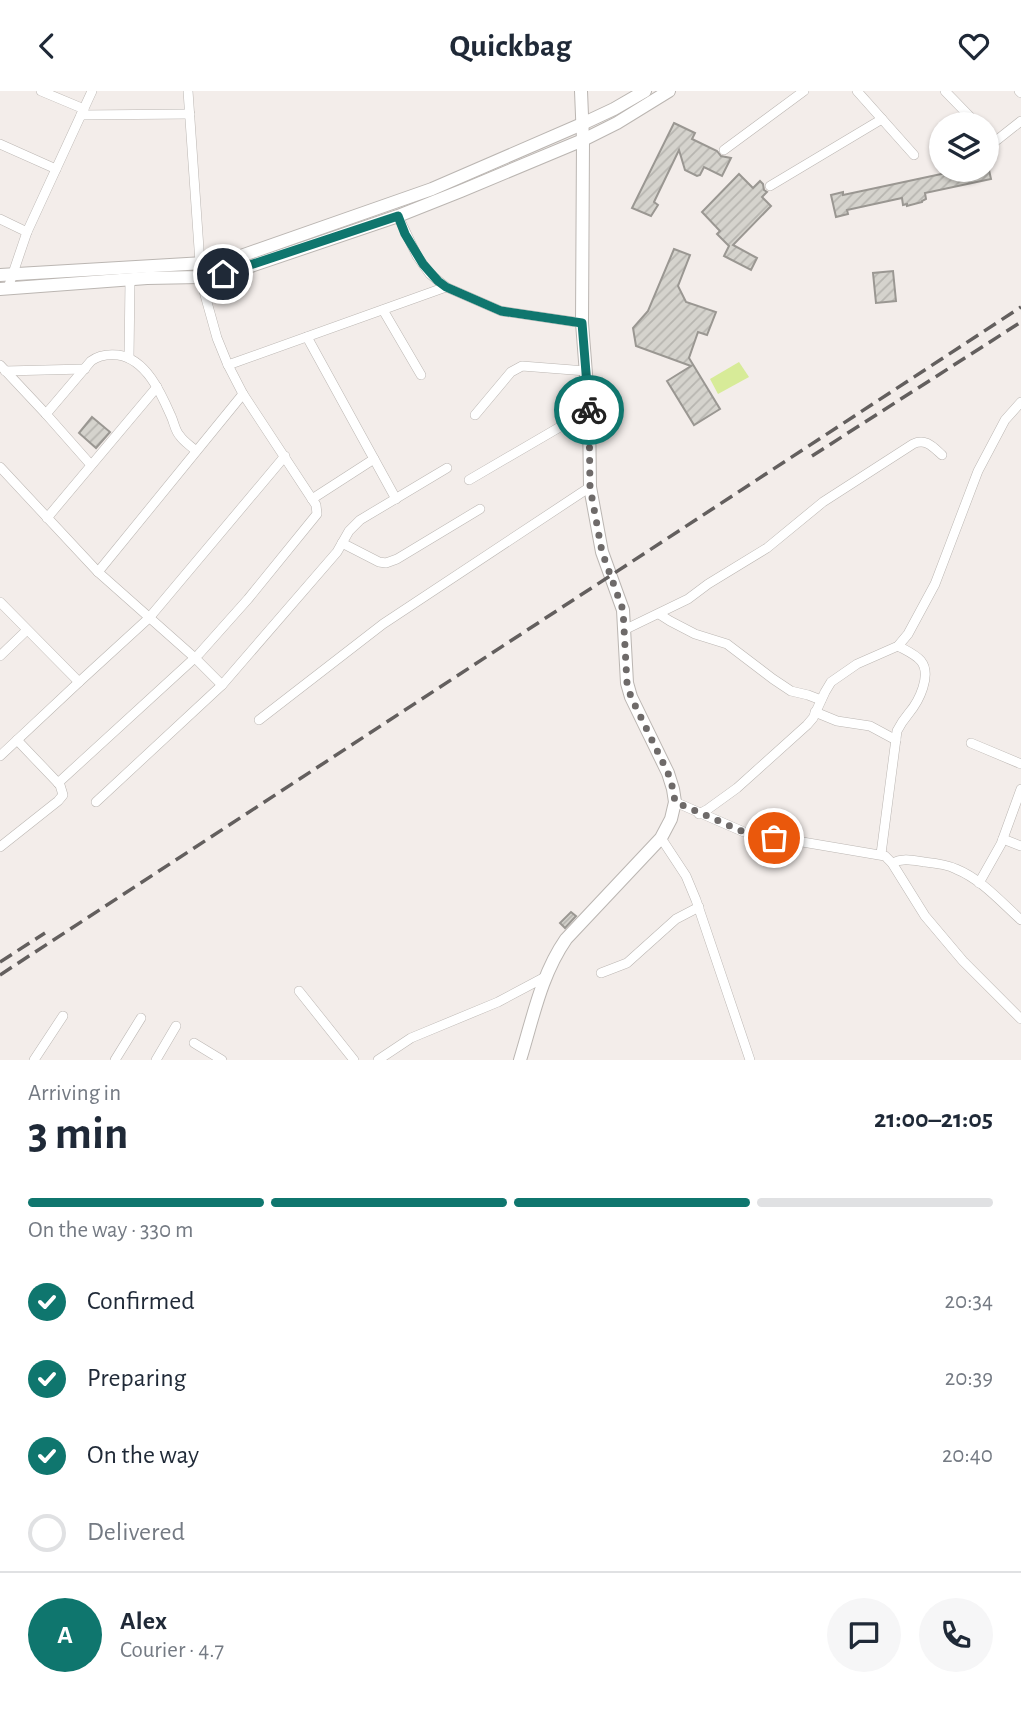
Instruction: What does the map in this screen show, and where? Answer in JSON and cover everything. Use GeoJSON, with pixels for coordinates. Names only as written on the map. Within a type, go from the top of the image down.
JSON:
{"type":"FeatureCollection","features":[{"type":"Feature","properties":{"kind":"main road"},"geometry":{"type":"LineString","coordinates":[[520,1060],[545,977],[555,955],[566,939],[661,838],[671,819],[675,802],[668,773],[631,697],[627,683],[623,610],[602,552],[590,487],[589,410],[582,323],[583,140],[580,91]]}},
{"type":"Feature","properties":{"kind":"main road"},"geometry":{"type":"LineString","coordinates":[[6,275],[200,263],[238,257],[420,193],[582,124],[645,91]]}},
{"type":"Feature","properties":{"kind":"main road"},"geometry":{"type":"LineString","coordinates":[[4,289],[201,277],[242,269],[398,216],[461,191],[583,140],[669,91]]}},
{"type":"Feature","properties":{"kind":"street"},"geometry":{"type":"LineString","coordinates":[[41,91],[82,112],[190,114]]}},
{"type":"Feature","properties":{"kind":"street"},"geometry":{"type":"LineString","coordinates":[[4,289],[6,275],[92,91]]}},
{"type":"Feature","properties":{"kind":"street"},"geometry":{"type":"LineString","coordinates":[[188,91],[200,263]]}},
{"type":"Feature","properties":{"kind":"street"},"geometry":{"type":"LineString","coordinates":[[724,150],[804,91]]}},
{"type":"Feature","properties":{"kind":"street"},"geometry":{"type":"LineString","coordinates":[[857,91],[914,155]]}},
{"type":"Feature","properties":{"kind":"street"},"geometry":{"type":"LineString","coordinates":[[945,91],[965,112]]}},
{"type":"Feature","properties":{"kind":"street"},"geometry":{"type":"LineString","coordinates":[[771,186],[882,119]]}},
{"type":"Feature","properties":{"kind":"street"},"geometry":{"type":"LineString","coordinates":[[999,138],[1021,121]]}},
{"type":"Feature","properties":{"kind":"street"},"geometry":{"type":"LineString","coordinates":[[0,144],[55,169]]}},
{"type":"Feature","properties":{"kind":"street"},"geometry":{"type":"LineString","coordinates":[[398,216],[405,234],[423,264],[446,287],[501,311],[582,323]]}},
{"type":"Feature","properties":{"kind":"street"},"geometry":{"type":"LineString","coordinates":[[0,219],[27,232]]}},
{"type":"Feature","properties":{"kind":"street"},"geometry":{"type":"LineString","coordinates":[[58,783],[195,658],[317,514],[317,507],[243,394],[228,365],[217,338],[201,277]]}},
{"type":"Feature","properties":{"kind":"street"},"geometry":{"type":"LineString","coordinates":[[130,280],[130,358]]}},
{"type":"Feature","properties":{"kind":"street"},"geometry":{"type":"LineString","coordinates":[[228,365],[446,287]]}},
{"type":"Feature","properties":{"kind":"street"},"geometry":{"type":"LineString","coordinates":[[383,310],[421,375]]}},
{"type":"Feature","properties":{"kind":"street"},"geometry":{"type":"LineString","coordinates":[[307,337],[396,499]]}},
{"type":"Feature","properties":{"kind":"street"},"geometry":{"type":"LineString","coordinates":[[46,414],[91,361],[100,356],[130,358],[147,373],[157,387],[180,436],[196,451]]}},
{"type":"Feature","properties":{"kind":"street"},"geometry":{"type":"LineString","coordinates":[[475,415],[517,367],[586,371]]}},
{"type":"Feature","properties":{"kind":"street"},"geometry":{"type":"LineString","coordinates":[[3,368],[85,369]]}},
{"type":"Feature","properties":{"kind":"street"},"geometry":{"type":"LineString","coordinates":[[3,368],[91,465]]}},
{"type":"Feature","properties":{"kind":"street"},"geometry":{"type":"LineString","coordinates":[[47,518],[157,387]]}},
{"type":"Feature","properties":{"kind":"street"},"geometry":{"type":"LineString","coordinates":[[98,572],[243,394]]}},
{"type":"Feature","properties":{"kind":"street"},"geometry":{"type":"LineString","coordinates":[[699,814],[737,788],[807,725],[831,683],[841,674],[898,646],[908,634],[935,584],[978,471],[1005,420],[1021,402]]}},
{"type":"Feature","properties":{"kind":"street"},"geometry":{"type":"LineString","coordinates":[[469,480],[589,410]]}},
{"type":"Feature","properties":{"kind":"street"},"geometry":{"type":"LineString","coordinates":[[624,630],[688,599],[768,548],[823,502],[913,444],[924,441],[942,455]]}},
{"type":"Feature","properties":{"kind":"street"},"geometry":{"type":"LineString","coordinates":[[0,756],[149,618],[285,456]]}},
{"type":"Feature","properties":{"kind":"street"},"geometry":{"type":"LineString","coordinates":[[312,499],[374,459]]}},
{"type":"Feature","properties":{"kind":"street"},"geometry":{"type":"LineString","coordinates":[[0,467],[98,572],[222,685]]}},
{"type":"Feature","properties":{"kind":"street"},"geometry":{"type":"LineString","coordinates":[[96,802],[222,685],[337,552],[349,531],[360,520],[447,468]]}},
{"type":"Feature","properties":{"kind":"street"},"geometry":{"type":"LineString","coordinates":[[259,720],[383,624],[590,487]]}},
{"type":"Feature","properties":{"kind":"street"},"geometry":{"type":"LineString","coordinates":[[342,543],[375,561],[386,563],[480,509]]}},
{"type":"Feature","properties":{"kind":"street"},"geometry":{"type":"LineString","coordinates":[[0,602],[79,682]]}},
{"type":"Feature","properties":{"kind":"street"},"geometry":{"type":"LineString","coordinates":[[659,614],[695,634],[727,644],[792,691],[821,700]]}},
{"type":"Feature","properties":{"kind":"street"},"geometry":{"type":"LineString","coordinates":[[0,656],[27,630]]}},
{"type":"Feature","properties":{"kind":"street"},"geometry":{"type":"LineString","coordinates":[[881,854],[896,740],[901,724],[918,700],[925,669],[917,657],[898,646]]}},
{"type":"Feature","properties":{"kind":"street"},"geometry":{"type":"LineString","coordinates":[[816,712],[837,721],[870,726],[896,740]]}},
{"type":"Feature","properties":{"kind":"street"},"geometry":{"type":"LineString","coordinates":[[0,846],[61,799],[63,793],[58,783],[17,740]]}},
{"type":"Feature","properties":{"kind":"street"},"geometry":{"type":"LineString","coordinates":[[971,743],[1021,764]]}},
{"type":"Feature","properties":{"kind":"street"},"geometry":{"type":"LineString","coordinates":[[979,883],[1003,839],[1021,789]]}},
{"type":"Feature","properties":{"kind":"street"},"geometry":{"type":"LineString","coordinates":[[675,802],[744,832],[881,854],[888,858],[925,916],[963,961],[1021,1019]]}},
{"type":"Feature","properties":{"kind":"street"},"geometry":{"type":"LineString","coordinates":[[661,838],[686,876],[699,907],[750,1060]]}},
{"type":"Feature","properties":{"kind":"street"},"geometry":{"type":"LineString","coordinates":[[1003,839],[1021,846]]}},
{"type":"Feature","properties":{"kind":"street"},"geometry":{"type":"LineString","coordinates":[[892,863],[906,859],[948,866],[964,872],[1021,920]]}},
{"type":"Feature","properties":{"kind":"street"},"geometry":{"type":"LineString","coordinates":[[601,973],[627,963],[676,919],[699,907]]}},
{"type":"Feature","properties":{"kind":"street"},"geometry":{"type":"LineString","coordinates":[[378,1060],[411,1038],[498,1002],[545,977]]}},
{"type":"Feature","properties":{"kind":"street"},"geometry":{"type":"LineString","coordinates":[[299,991],[354,1060]]}},
{"type":"Feature","properties":{"kind":"street"},"geometry":{"type":"LineString","coordinates":[[34,1060],[63,1016]]}},
{"type":"Feature","properties":{"kind":"street"},"geometry":{"type":"LineString","coordinates":[[115,1060],[141,1018]]}},
{"type":"Feature","properties":{"kind":"street"},"geometry":{"type":"LineString","coordinates":[[156,1060],[176,1026]]}},
{"type":"Feature","properties":{"kind":"street"},"geometry":{"type":"LineString","coordinates":[[194,1042],[222,1060]]}},
{"type":"Feature","properties":{"kind":"green space"},"geometry":{"type":"Polygon","coordinates":[[[739,362],[749,377],[718,394],[710,379],[739,362]]]}},
{"type":"Feature","properties":{"kind":"building"},"geometry":{"type":"Polygon","coordinates":[[[674,123],[695,133],[692,139],[717,151],[721,156],[731,158],[722,176],[704,167],[697,176],[685,170],[679,150],[654,202],[658,205],[651,216],[632,208],[674,123]]]}},
{"type":"Feature","properties":{"kind":"building"},"geometry":{"type":"Polygon","coordinates":[[[739,174],[753,188],[760,181],[763,184],[767,192],[762,197],[771,206],[733,245],[757,258],[751,270],[724,256],[729,246],[717,234],[720,231],[702,212],[739,174]]]}},
{"type":"Feature","properties":{"kind":"building"},"geometry":{"type":"Polygon","coordinates":[[[929,177],[929,182],[977,182],[925,193],[926,199],[922,202],[907,206],[903,205],[902,198],[847,210],[848,214],[836,217],[831,195],[843,192],[843,195],[929,177]]]}},
{"type":"Feature","properties":{"kind":"building"},"geometry":{"type":"Polygon","coordinates":[[[674,249],[690,255],[678,286],[686,302],[716,312],[707,335],[698,332],[689,358],[720,409],[694,425],[667,381],[691,366],[636,346],[633,328],[648,311],[674,249]]]}},
{"type":"Feature","properties":{"kind":"building"},"geometry":{"type":"Polygon","coordinates":[[[893,271],[896,301],[876,303],[873,273],[893,271]]]}},
{"type":"Feature","properties":{"kind":"building"},"geometry":{"type":"Polygon","coordinates":[[[92,417],[110,432],[96,448],[79,433],[92,417]]]}},
{"type":"Feature","properties":{"kind":"building"},"geometry":{"type":"Polygon","coordinates":[[[571,912],[576,916],[565,928],[560,923],[571,912]]]}},
{"type":"Feature","properties":{"kind":"railway"},"geometry":{"type":"LineString","coordinates":[[0,975],[1021,307]]}},
{"type":"Feature","properties":{"kind":"railway"},"geometry":{"type":"LineString","coordinates":[[812,456],[1021,322]]}},
{"type":"Feature","properties":{"kind":"railway"},"geometry":{"type":"LineString","coordinates":[[0,962],[45,933]]}},
{"type":"Feature","properties":{"kind":"way so far"},"geometry":{"type":"LineString","coordinates":[[589,410],[590,487],[602,552],[623,610],[627,683],[631,697],[668,773],[675,802],[744,832],[774,838]]}},
{"type":"Feature","properties":{"kind":"route"},"geometry":{"type":"LineString","coordinates":[[223,274],[398,216],[405,234],[423,264],[446,287],[501,311],[582,323],[589,410]]}}]}
